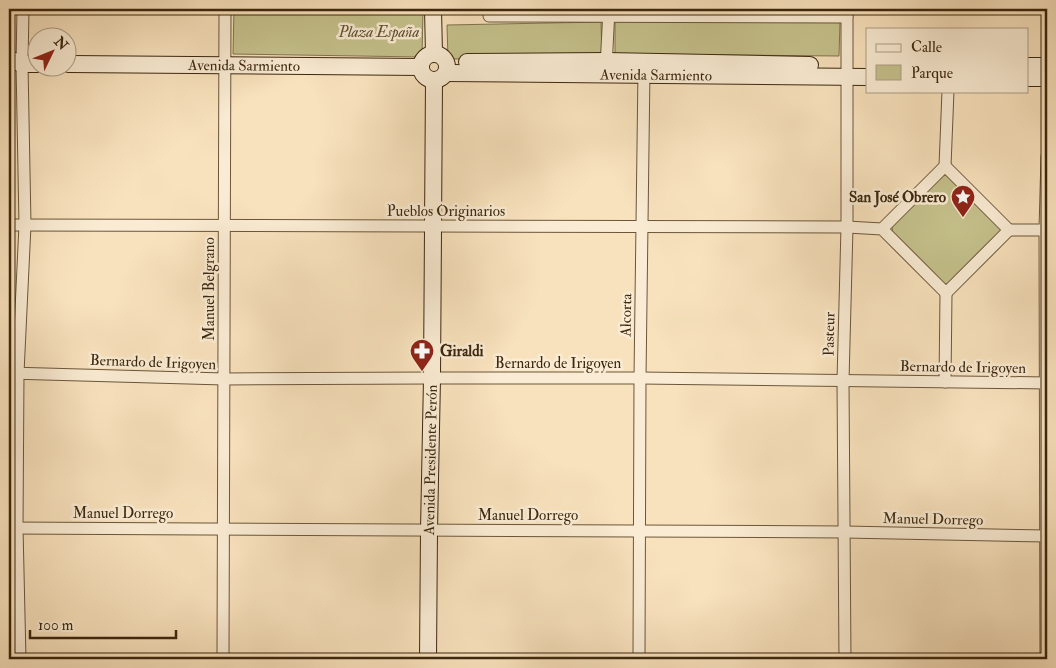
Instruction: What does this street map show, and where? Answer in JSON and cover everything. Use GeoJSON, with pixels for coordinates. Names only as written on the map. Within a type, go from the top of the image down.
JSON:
{"type":"FeatureCollection","features":[{"type":"Feature","properties":{"kind":"main road","name":"Avenida Presidente Perón"},"geometry":{"type":"LineString","coordinates":[[428,659],[432,227],[440,67],[433,9]]}},
{"type":"Feature","properties":{"kind":"main road","name":"Avenida Sarmiento"},"geometry":{"type":"LineString","coordinates":[[78,64],[421,67],[428,55],[440,67],[847,71],[866,66]]}},
{"type":"Feature","properties":{"kind":"main road"},"geometry":{"type":"LineString","coordinates":[[1028,66],[1047,66]]}},
{"type":"Feature","properties":{"kind":"main road","name":"Avenida Sarmiento"},"geometry":{"type":"LineString","coordinates":[[847,71],[866,77]]}},
{"type":"Feature","properties":{"kind":"main road"},"geometry":{"type":"LineString","coordinates":[[1028,78],[1047,78]]}},
{"type":"Feature","properties":{"kind":"street"},"geometry":{"type":"LineString","coordinates":[[20,659],[13,528],[14,373],[25,225],[19,64],[23,9]]}},
{"type":"Feature","properties":{"kind":"street","name":"Manuel Belgrano"},"geometry":{"type":"LineString","coordinates":[[223,659],[225,9]]}},
{"type":"Feature","properties":{"kind":"street"},"geometry":{"type":"LineString","coordinates":[[489,12],[847,13]]}},
{"type":"Feature","properties":{"kind":"street"},"geometry":{"type":"LineString","coordinates":[[606,68],[609,12]]}},
{"type":"Feature","properties":{"kind":"street","name":"Pasteur"},"geometry":{"type":"LineString","coordinates":[[845,659],[843,381],[847,13]]}},
{"type":"Feature","properties":{"kind":"street","name":"Alcorta"},"geometry":{"type":"LineString","coordinates":[[639,659],[644,68]]}},
{"type":"Feature","properties":{"kind":"street"},"geometry":{"type":"LineString","coordinates":[[946,293],[882,229],[945,166],[948,92]]}},
{"type":"Feature","properties":{"kind":"street"},"geometry":{"type":"LineString","coordinates":[[1046,659],[1047,156]]}},
{"type":"Feature","properties":{"kind":"street"},"geometry":{"type":"LineString","coordinates":[[945,166],[1009,230],[1046,230]]}},
{"type":"Feature","properties":{"kind":"street","name":"Pueblos Originarios"},"geometry":{"type":"LineString","coordinates":[[9,225],[643,226],[846,227],[882,229]]}},
{"type":"Feature","properties":{"kind":"street"},"geometry":{"type":"LineString","coordinates":[[945,382],[946,293],[1009,230]]}},
{"type":"Feature","properties":{"kind":"street","name":"Bernardo de Irigoyen"},"geometry":{"type":"LineString","coordinates":[[14,373],[224,380],[640,378],[1047,383]]}},
{"type":"Feature","properties":{"kind":"street","name":"Manuel Dorrego"},"geometry":{"type":"LineString","coordinates":[[13,528],[845,532],[1046,536]]}},
{"type":"Feature","properties":{"kind":"green space","name":"Plaza España"},"geometry":{"type":"Polygon","coordinates":[[[234,9],[423,9],[422,57],[233,54],[234,9]]]}},
{"type":"Feature","properties":{"kind":"green space"},"geometry":{"type":"Polygon","coordinates":[[[615,21],[840,22],[839,56],[615,54],[615,21]]]}},
{"type":"Feature","properties":{"kind":"green space"},"geometry":{"type":"Polygon","coordinates":[[[601,22],[602,57],[448,59],[447,25],[601,22]]]}},
{"type":"Feature","properties":{"kind":"green space"},"geometry":{"type":"Polygon","coordinates":[[[945,175],[948,175],[1001,226],[1002,232],[948,284],[945,284],[893,234],[892,227],[945,175]]]}},
{"type":"Feature","properties":{"kind":"place","name":"San José Obrero"},"geometry":{"type":"Point","coordinates":[963,218]}},
{"type":"Feature","properties":{"kind":"place","name":"Giraldi"},"geometry":{"type":"Point","coordinates":[422,372]}}]}
